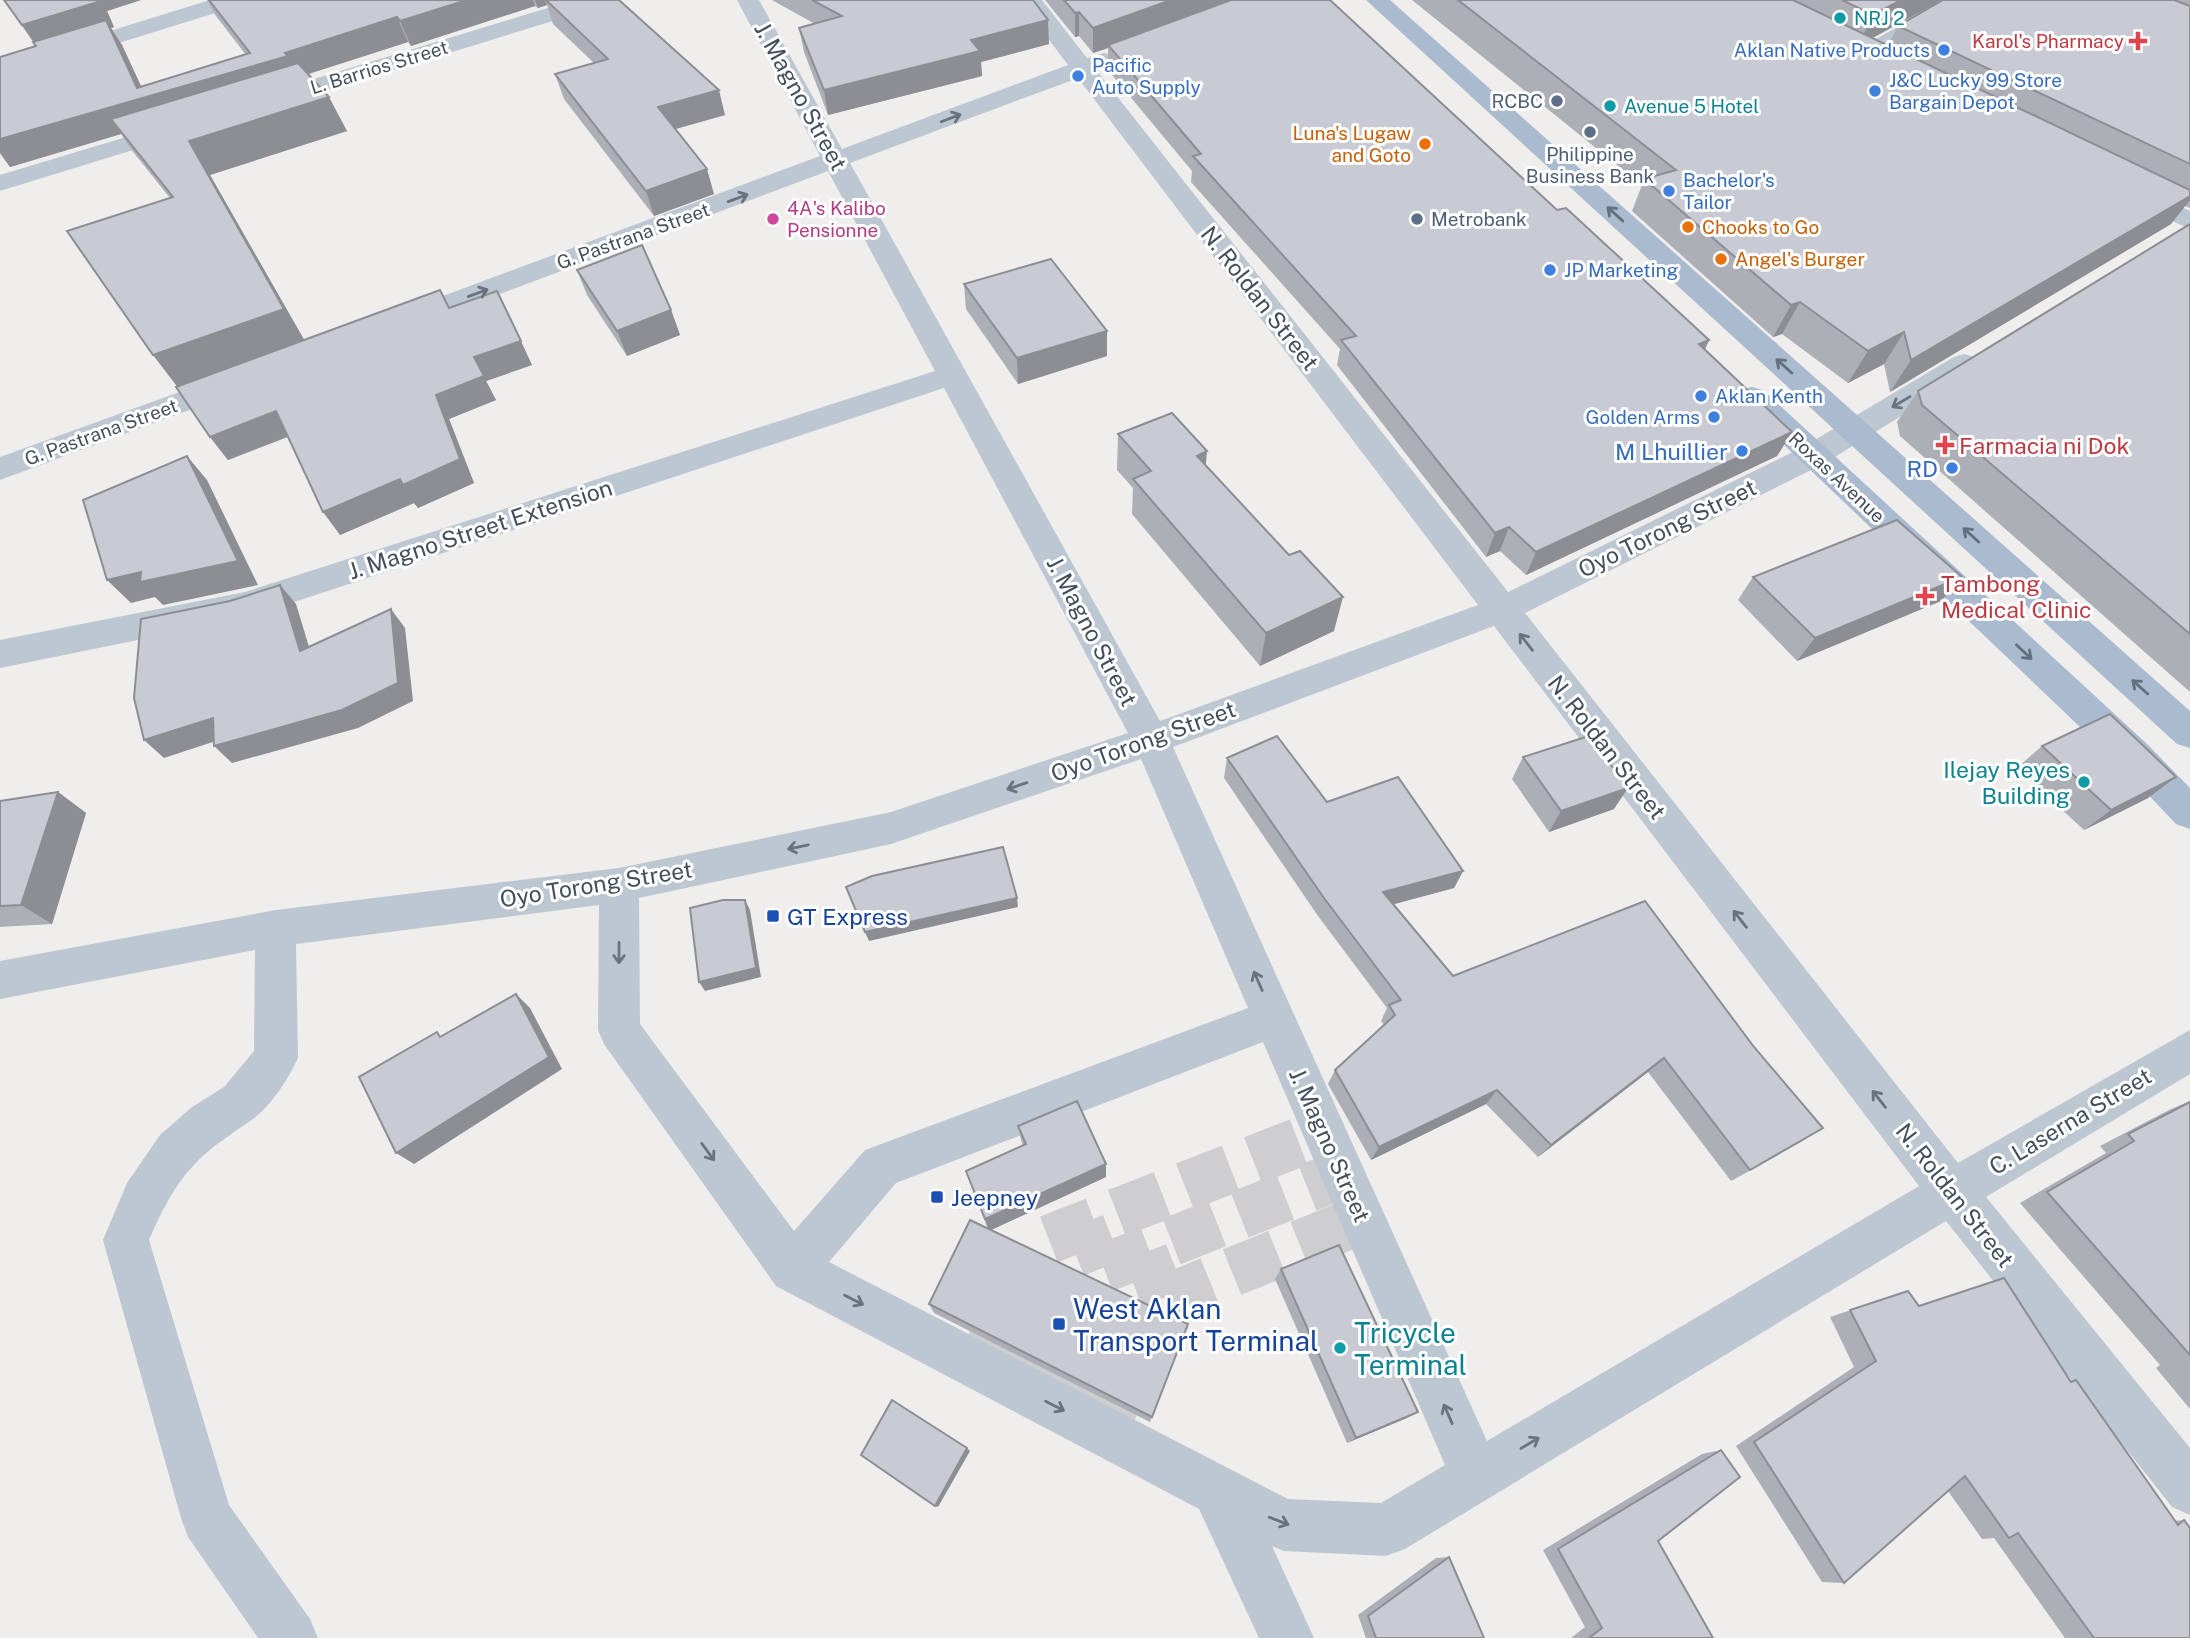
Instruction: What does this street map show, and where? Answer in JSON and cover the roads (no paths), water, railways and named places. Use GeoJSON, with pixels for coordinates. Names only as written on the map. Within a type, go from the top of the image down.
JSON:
{"type":"FeatureCollection","features":[{"type":"Feature","properties":{"kind":"main road"},"geometry":{"type":"LineString","coordinates":[[1377,0],[2190,733]]}},
{"type":"Feature","properties":{"kind":"main road","name":"Roxas Avenue"},"geometry":{"type":"LineString","coordinates":[[1734,380],[2133,754],[2190,813]]}},
{"type":"Feature","properties":{"kind":"street"},"geometry":{"type":"LineString","coordinates":[[0,73],[233,0]]}},
{"type":"Feature","properties":{"kind":"street","name":"L. Barrios Street"},"geometry":{"type":"LineString","coordinates":[[239,110],[597,0]]}},
{"type":"Feature","properties":{"kind":"street","name":"J. Magno Street"},"geometry":{"type":"LineString","coordinates":[[748,0],[1151,740],[1476,1476]]}},
{"type":"Feature","properties":{"kind":"street","name":"N. Roldan Street"},"geometry":{"type":"LineString","coordinates":[[1030,0],[1951,1191],[2190,1489]]}},
{"type":"Feature","properties":{"kind":"street"},"geometry":{"type":"LineString","coordinates":[[1858,58],[1963,0]]}},
{"type":"Feature","properties":{"kind":"street"},"geometry":{"type":"LineString","coordinates":[[1835,47],[1883,70]]}},
{"type":"Feature","properties":{"kind":"street","name":"G. Pastrana Street"},"geometry":{"type":"LineString","coordinates":[[379,329],[1122,53]]}},
{"type":"Feature","properties":{"kind":"street"},"geometry":{"type":"LineString","coordinates":[[0,183],[199,122]]}},
{"type":"Feature","properties":{"kind":"street"},"geometry":{"type":"LineString","coordinates":[[2105,179],[2190,221]]}},
{"type":"Feature","properties":{"kind":"street","name":"Oyo Torong Street"},"geometry":{"type":"LineString","coordinates":[[0,980],[276,928],[618,885],[891,828],[1151,740],[1501,610],[1814,455],[1987,350]]}},
{"type":"Feature","properties":{"kind":"street","name":"G. Pastrana Street"},"geometry":{"type":"LineString","coordinates":[[0,469],[261,373]]}},
{"type":"Feature","properties":{"kind":"street","name":"J. Magno Street Extension"},"geometry":{"type":"LineString","coordinates":[[0,654],[246,605],[953,375]]}},
{"type":"Feature","properties":{"kind":"street"},"geometry":{"type":"LineString","coordinates":[[618,885],[619,1030],[793,1269],[881,1166],[1274,1018]]}},
{"type":"Feature","properties":{"kind":"street"},"geometry":{"type":"LineString","coordinates":[[276,928],[276,1058],[240,1102],[208,1122],[176,1151],[142,1199],[126,1240],[207,1518],[290,1638]]}},
{"type":"Feature","properties":{"kind":"street","name":"C. Laserna Street"},"geometry":{"type":"LineString","coordinates":[[793,1269],[1284,1525],[1386,1531],[2190,1050]]}},
{"type":"Feature","properties":{"kind":"street"},"geometry":{"type":"LineString","coordinates":[[1218,1491],[1287,1638]]}},
{"type":"Feature","properties":{"kind":"tunnel"},"geometry":{"type":"LineString","coordinates":[[980,1366],[1042,1242],[1325,1132]]}},
{"type":"Feature","properties":{"kind":"tunnel"},"geometry":{"type":"LineString","coordinates":[[1040,1398],[1099,1270],[1343,1174]]}},
{"type":"Feature","properties":{"kind":"tunnel"},"geometry":{"type":"LineString","coordinates":[[1103,1431],[1161,1301],[1363,1219]]}},
{"type":"Feature","properties":{"kind":"tunnel"},"geometry":{"type":"LineString","coordinates":[[1009,1381],[1069,1255],[1112,1238]]}},
{"type":"Feature","properties":{"kind":"tunnel"},"geometry":{"type":"LineString","coordinates":[[1071,1414],[1129,1285],[1175,1267]]}},
{"type":"Feature","properties":{"kind":"place","name":"NRJ 2"},"geometry":{"type":"Point","coordinates":[1840,18]}},
{"type":"Feature","properties":{"kind":"place","name":"Karol's Pharmacy"},"geometry":{"type":"Point","coordinates":[2138,41]}},
{"type":"Feature","properties":{"kind":"place","name":"Aklan Native Products"},"geometry":{"type":"Point","coordinates":[1944,50]}},
{"type":"Feature","properties":{"kind":"place","name":"Pacific Auto Supply"},"geometry":{"type":"Point","coordinates":[1078,76]}},
{"type":"Feature","properties":{"kind":"place","name":"J&C Lucky 99 Store Bargain Depot"},"geometry":{"type":"Point","coordinates":[1875,91]}},
{"type":"Feature","properties":{"kind":"place","name":"RCBC"},"geometry":{"type":"Point","coordinates":[1557,101]}},
{"type":"Feature","properties":{"kind":"place","name":"Avenue 5 Hotel"},"geometry":{"type":"Point","coordinates":[1610,106]}},
{"type":"Feature","properties":{"kind":"place","name":"Philippine Business Bank"},"geometry":{"type":"Point","coordinates":[1590,132]}},
{"type":"Feature","properties":{"kind":"place","name":"Luna's Lugaw and Goto"},"geometry":{"type":"Point","coordinates":[1425,144]}},
{"type":"Feature","properties":{"kind":"place","name":"Bachelor's Tailor"},"geometry":{"type":"Point","coordinates":[1669,191]}},
{"type":"Feature","properties":{"kind":"place","name":"4A's Kalibo Pensionne"},"geometry":{"type":"Point","coordinates":[773,219]}},
{"type":"Feature","properties":{"kind":"place","name":"Metrobank"},"geometry":{"type":"Point","coordinates":[1417,219]}},
{"type":"Feature","properties":{"kind":"place","name":"Chooks to Go"},"geometry":{"type":"Point","coordinates":[1688,227]}},
{"type":"Feature","properties":{"kind":"place","name":"Angel's Burger"},"geometry":{"type":"Point","coordinates":[1721,259]}},
{"type":"Feature","properties":{"kind":"place","name":"JP Marketing"},"geometry":{"type":"Point","coordinates":[1550,270]}},
{"type":"Feature","properties":{"kind":"place","name":"Aklan Kenth"},"geometry":{"type":"Point","coordinates":[1701,396]}},
{"type":"Feature","properties":{"kind":"place","name":"Golden Arms"},"geometry":{"type":"Point","coordinates":[1714,417]}},
{"type":"Feature","properties":{"kind":"place","name":"Farmacia ni Dok"},"geometry":{"type":"Point","coordinates":[1945,445]}},
{"type":"Feature","properties":{"kind":"place","name":"M Lhuillier"},"geometry":{"type":"Point","coordinates":[1742,451]}},
{"type":"Feature","properties":{"kind":"place","name":"RD"},"geometry":{"type":"Point","coordinates":[1952,468]}},
{"type":"Feature","properties":{"kind":"place","name":"Tambong Medical Clinic"},"geometry":{"type":"Point","coordinates":[1925,596]}},
{"type":"Feature","properties":{"kind":"place","name":"Ilejay Reyes Building"},"geometry":{"type":"Point","coordinates":[2084,782]}},
{"type":"Feature","properties":{"kind":"place","name":"GT Express"},"geometry":{"type":"Point","coordinates":[773,916]}},
{"type":"Feature","properties":{"kind":"place","name":"Jeepney"},"geometry":{"type":"Point","coordinates":[937,1197]}},
{"type":"Feature","properties":{"kind":"place","name":"West Aklan Transport Terminal"},"geometry":{"type":"Point","coordinates":[1059,1324]}},
{"type":"Feature","properties":{"kind":"place","name":"Tricycle Terminal"},"geometry":{"type":"Point","coordinates":[1340,1348]}}]}
